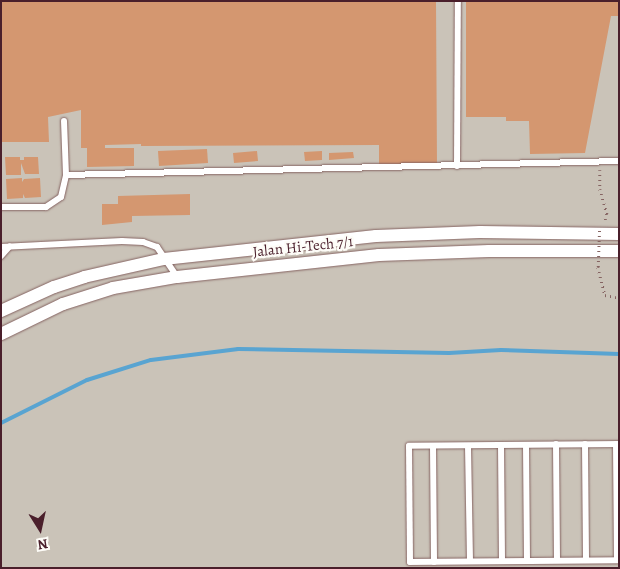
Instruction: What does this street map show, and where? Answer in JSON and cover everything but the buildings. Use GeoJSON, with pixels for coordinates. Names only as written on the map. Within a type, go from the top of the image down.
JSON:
{"type":"FeatureCollection","features":[{"type":"Feature","properties":{"kind":"street","name":"Jalan Hi-Tech 7/1"},"geometry":{"type":"LineString","coordinates":[[1,311],[54,286],[84,276],[164,259],[376,236],[480,232],[600,231],[619,233]]}},
{"type":"Feature","properties":{"kind":"street","name":"Jalan Hi-Tech 7/1"},"geometry":{"type":"LineString","coordinates":[[1,334],[63,304],[113,288],[178,276],[380,254],[489,250],[614,252]]}},
{"type":"Feature","properties":{"kind":"lane"},"geometry":{"type":"LineString","coordinates":[[457,166],[458,1]]}},
{"type":"Feature","properties":{"kind":"lane"},"geometry":{"type":"LineString","coordinates":[[1,207],[51,205],[61,197],[66,175],[64,121]]}},
{"type":"Feature","properties":{"kind":"lane"},"geometry":{"type":"LineString","coordinates":[[66,175],[619,161]]}},
{"type":"Feature","properties":{"kind":"lane"},"geometry":{"type":"LineString","coordinates":[[1,247],[136,242],[157,247],[178,276]]}},
{"type":"Feature","properties":{"kind":"lane"},"geometry":{"type":"LineString","coordinates":[[1,256],[10,246]]}},
{"type":"Feature","properties":{"kind":"lane"},"geometry":{"type":"LineString","coordinates":[[556,444],[557,560]]}},
{"type":"Feature","properties":{"kind":"lane"},"geometry":{"type":"LineString","coordinates":[[585,444],[586,560]]}},
{"type":"Feature","properties":{"kind":"lane"},"geometry":{"type":"LineString","coordinates":[[617,444],[618,560],[502,561],[491,564],[470,561],[449,565],[434,562],[410,562],[408,446],[617,444]]}},
{"type":"Feature","properties":{"kind":"lane"},"geometry":{"type":"LineString","coordinates":[[501,445],[502,561]]}},
{"type":"Feature","properties":{"kind":"lane"},"geometry":{"type":"LineString","coordinates":[[526,445],[527,561]]}},
{"type":"Feature","properties":{"kind":"lane"},"geometry":{"type":"LineString","coordinates":[[433,446],[434,562]]}},
{"type":"Feature","properties":{"kind":"lane"},"geometry":{"type":"LineString","coordinates":[[468,446],[470,561]]}},
{"type":"Feature","properties":{"kind":"path"},"geometry":{"type":"LineString","coordinates":[[600,162],[600,189],[607,214],[600,231],[598,267],[604,295],[619,298]]}},
{"type":"Feature","properties":{"kind":"shaded area"},"geometry":{"type":"Polygon","coordinates":[[[1,1],[619,1],[619,568],[1,568],[1,1]]]}},
{"type":"Feature","properties":{"kind":"waterway"},"geometry":{"type":"LineString","coordinates":[[1,423],[87,380],[151,360],[238,349],[449,353],[501,350],[619,354]]}}]}
